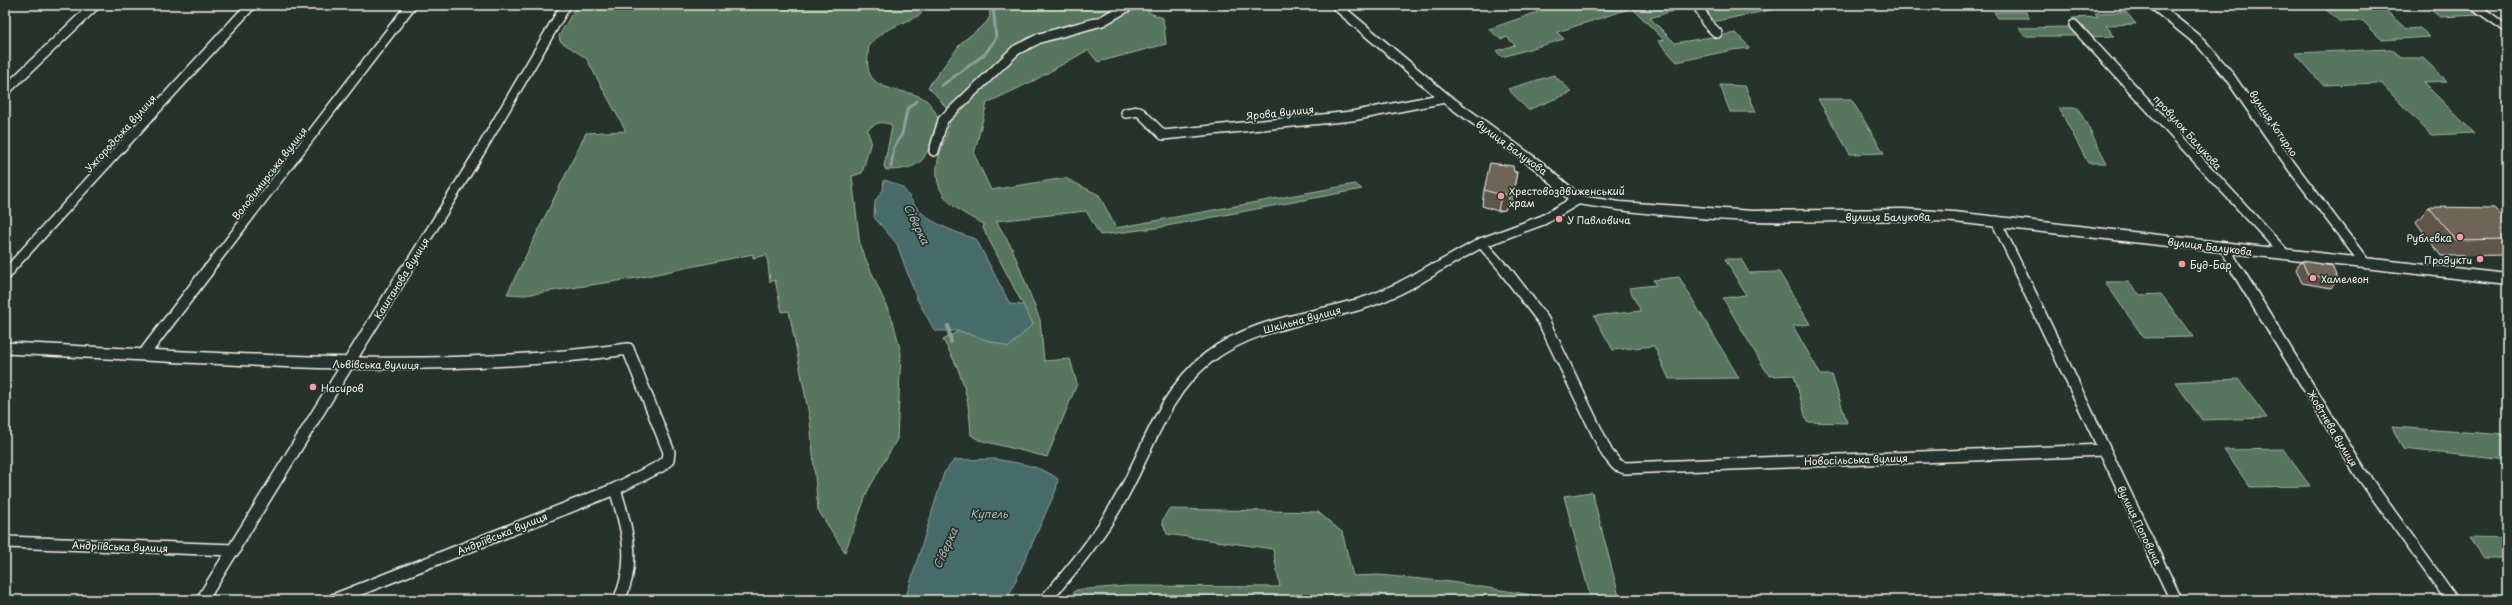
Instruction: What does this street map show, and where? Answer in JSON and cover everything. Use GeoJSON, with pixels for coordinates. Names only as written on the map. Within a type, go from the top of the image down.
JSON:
{"type":"FeatureCollection","features":[{"type":"Feature","properties":{"kind":"main road","name":"вулиця Балукова"},"geometry":{"type":"LineString","coordinates":[[1335,5],[1445,98],[1539,166],[1577,200],[1620,206],[1753,216],[1903,214],[1996,221],[2507,279]]}},
{"type":"Feature","properties":{"kind":"main road"},"geometry":{"type":"LineString","coordinates":[[2473,5],[2507,30]]}},
{"type":"Feature","properties":{"kind":"street"},"geometry":{"type":"LineString","coordinates":[[5,91],[95,5]]}},
{"type":"Feature","properties":{"kind":"street","name":"Ужгородська вулиця"},"geometry":{"type":"LineString","coordinates":[[5,275],[251,5]]}},
{"type":"Feature","properties":{"kind":"street","name":"Володимирська вулиця"},"geometry":{"type":"LineString","coordinates":[[144,354],[411,5]]}},
{"type":"Feature","properties":{"kind":"street","name":"Каштанова вулиця"},"geometry":{"type":"LineString","coordinates":[[202,600],[235,550],[483,146],[566,5]]}},
{"type":"Feature","properties":{"kind":"street"},"geometry":{"type":"LineString","coordinates":[[934,151],[943,120],[1016,50],[1040,38],[1102,21],[1130,5]]}},
{"type":"Feature","properties":{"kind":"street"},"geometry":{"type":"LineString","coordinates":[[1698,5],[1706,22],[1717,33]]}},
{"type":"Feature","properties":{"kind":"street","name":"вулиця Котирло"},"geometry":{"type":"LineString","coordinates":[[2154,5],[2201,43],[2227,73],[2292,167],[2365,263]]}},
{"type":"Feature","properties":{"kind":"street","name":"провулок Балукова"},"geometry":{"type":"LineString","coordinates":[[2074,25],[2285,254]]}},
{"type":"Feature","properties":{"kind":"street","name":"Ярова вулиця"},"geometry":{"type":"LineString","coordinates":[[1126,113],[1139,111],[1163,135],[1199,133],[1352,116],[1445,98]]}},
{"type":"Feature","properties":{"kind":"street","name":"Шкільна вулиця"},"geometry":{"type":"LineString","coordinates":[[1045,600],[1097,538],[1132,478],[1168,399],[1186,377],[1209,357],[1238,338],[1265,327],[1367,301],[1399,289],[1481,243],[1559,213],[1577,200]]}},
{"type":"Feature","properties":{"kind":"street"},"geometry":{"type":"LineString","coordinates":[[1996,221],[2104,450]]}},
{"type":"Feature","properties":{"kind":"street","name":"Новосільська вулиця"},"geometry":{"type":"LineString","coordinates":[[1481,243],[1502,267],[1543,320],[1607,453],[1617,465],[1625,468],[2104,450]]}},
{"type":"Feature","properties":{"kind":"street","name":"Жовтнева вулиця"},"geometry":{"type":"LineString","coordinates":[[2225,248],[2246,286],[2360,472],[2452,600]]}},
{"type":"Feature","properties":{"kind":"street","name":"Львівська вулиця"},"geometry":{"type":"LineString","coordinates":[[5,348],[348,365],[471,365],[575,358],[628,349],[670,452],[668,460]]}},
{"type":"Feature","properties":{"kind":"street","name":"вулиця Поповича"},"geometry":{"type":"LineString","coordinates":[[2104,450],[2176,600]]}},
{"type":"Feature","properties":{"kind":"street","name":"Андріївська вулиця"},"geometry":{"type":"LineString","coordinates":[[332,600],[615,488],[651,472],[668,460]]}},
{"type":"Feature","properties":{"kind":"street"},"geometry":{"type":"LineString","coordinates":[[615,488],[628,534],[630,558],[627,586],[619,600]]}},
{"type":"Feature","properties":{"kind":"street","name":"Андріївська вулиця"},"geometry":{"type":"LineString","coordinates":[[5,542],[235,550]]}},
{"type":"Feature","properties":{"kind":"green space"},"geometry":{"type":"Polygon","coordinates":[[[577,5],[927,5],[920,15],[885,31],[869,45],[868,70],[872,78],[877,83],[890,89],[913,94],[926,100],[936,113],[938,121],[932,142],[921,161],[909,167],[895,170],[886,170],[884,166],[892,127],[890,124],[883,123],[878,123],[873,126],[867,130],[871,141],[862,173],[852,176],[860,246],[893,321],[901,353],[897,439],[868,490],[845,552],[818,510],[810,420],[789,311],[782,312],[775,280],[770,282],[767,255],[753,258],[753,254],[637,278],[525,295],[507,294],[586,133],[626,131],[586,58],[560,41],[559,36],[577,5]]]}},
{"type":"Feature","properties":{"kind":"green space"},"geometry":{"type":"Polygon","coordinates":[[[989,5],[1141,5],[1150,13],[1163,18],[1166,44],[1098,62],[1088,50],[1035,80],[987,103],[974,154],[991,190],[1065,178],[1099,195],[1116,228],[1355,184],[1362,189],[1156,228],[1100,235],[1086,211],[996,221],[1012,248],[1040,320],[1044,361],[1070,359],[1077,384],[1047,457],[979,440],[971,435],[969,408],[964,386],[956,364],[943,340],[959,331],[1009,347],[1033,324],[983,228],[984,224],[970,217],[949,202],[942,193],[938,183],[938,159],[950,118],[943,103],[928,87],[962,42],[985,24],[990,17],[989,5]]]}},
{"type":"Feature","properties":{"kind":"green space"},"geometry":{"type":"Polygon","coordinates":[[[1530,5],[1692,5],[1650,18],[1675,43],[1736,33],[1750,48],[1732,50],[1677,62],[1658,41],[1664,40],[1632,8],[1557,32],[1564,39],[1502,57],[1496,51],[1515,45],[1507,37],[1500,39],[1489,29],[1538,12],[1530,5]]]}},
{"type":"Feature","properties":{"kind":"green space"},"geometry":{"type":"Polygon","coordinates":[[[1723,5],[1772,5],[1775,9],[1712,22],[1707,9],[1723,5]]]}},
{"type":"Feature","properties":{"kind":"green space"},"geometry":{"type":"Polygon","coordinates":[[[2321,5],[2380,5],[2406,29],[2420,28],[2430,37],[2382,40],[2363,21],[2340,22],[2321,5]]]}},
{"type":"Feature","properties":{"kind":"green space"},"geometry":{"type":"Polygon","coordinates":[[[2455,6],[2458,9],[2470,7],[2479,15],[2440,17],[2428,8],[2455,6]]]}},
{"type":"Feature","properties":{"kind":"green space"},"geometry":{"type":"Polygon","coordinates":[[[1994,12],[2026,12],[2030,18],[1998,18],[1994,12]]]}},
{"type":"Feature","properties":{"kind":"green space"},"geometry":{"type":"Polygon","coordinates":[[[2126,12],[2136,24],[2106,25],[2114,36],[2090,37],[2072,18],[2098,17],[2095,13],[2126,12]]]}},
{"type":"Feature","properties":{"kind":"green space"},"geometry":{"type":"Polygon","coordinates":[[[2070,27],[2078,36],[2024,36],[2019,28],[2070,27]]]}},
{"type":"Feature","properties":{"kind":"green space"},"geometry":{"type":"Polygon","coordinates":[[[2391,49],[2401,58],[2423,58],[2447,81],[2423,82],[2474,133],[2431,135],[2381,83],[2323,85],[2295,53],[2391,49]]]}},
{"type":"Feature","properties":{"kind":"green space"},"geometry":{"type":"Polygon","coordinates":[[[1554,75],[1572,92],[1528,110],[1508,89],[1554,75]]]}},
{"type":"Feature","properties":{"kind":"green space"},"geometry":{"type":"Polygon","coordinates":[[[1720,85],[1745,86],[1756,112],[1730,112],[1720,85]]]}},
{"type":"Feature","properties":{"kind":"green space"},"geometry":{"type":"Polygon","coordinates":[[[1818,99],[1851,99],[1884,153],[1850,154],[1818,99]]]}},
{"type":"Feature","properties":{"kind":"green space"},"geometry":{"type":"Polygon","coordinates":[[[2059,108],[2078,108],[2107,163],[2088,163],[2059,108]]]}},
{"type":"Feature","properties":{"kind":"green space"},"geometry":{"type":"Polygon","coordinates":[[[1725,259],[1741,259],[1749,273],[1779,272],[1810,324],[1793,326],[1821,375],[1832,375],[1847,423],[1807,422],[1794,375],[1769,376],[1723,298],[1746,295],[1725,259]]]}},
{"type":"Feature","properties":{"kind":"green space"},"geometry":{"type":"Polygon","coordinates":[[[1679,277],[1739,378],[1669,379],[1654,346],[1613,350],[1594,316],[1641,311],[1629,288],[1656,285],[1653,280],[1679,277]]]}},
{"type":"Feature","properties":{"kind":"green space"},"geometry":{"type":"Polygon","coordinates":[[[2105,282],[2128,282],[2140,295],[2161,294],[2193,337],[2144,338],[2105,282]]]}},
{"type":"Feature","properties":{"kind":"green space"},"geometry":{"type":"Polygon","coordinates":[[[2238,379],[2267,418],[2202,420],[2175,382],[2238,379]]]}},
{"type":"Feature","properties":{"kind":"green space"},"geometry":{"type":"Polygon","coordinates":[[[2392,427],[2507,435],[2507,460],[2403,449],[2392,427]]]}},
{"type":"Feature","properties":{"kind":"green space"},"geometry":{"type":"Polygon","coordinates":[[[2283,449],[2310,486],[2250,487],[2224,450],[2283,449]]]}},
{"type":"Feature","properties":{"kind":"green space"},"geometry":{"type":"Polygon","coordinates":[[[1592,492],[1620,600],[1591,600],[1564,496],[1592,492]]]}},
{"type":"Feature","properties":{"kind":"green space"},"geometry":{"type":"Polygon","coordinates":[[[1169,509],[1318,512],[1342,532],[1353,576],[1379,575],[1451,582],[1563,600],[1411,600],[1379,594],[1342,593],[1318,600],[1124,598],[1068,600],[1076,590],[1127,586],[1280,587],[1273,549],[1167,534],[1162,521],[1169,509]]]}},
{"type":"Feature","properties":{"kind":"green space"},"geometry":{"type":"Polygon","coordinates":[[[2470,538],[2507,539],[2507,558],[2484,558],[2470,538]]]}},
{"type":"Feature","properties":{"kind":"water"},"geometry":{"type":"Polygon","coordinates":[[[884,180],[903,189],[925,216],[954,231],[976,239],[1010,304],[1023,305],[1033,324],[1009,347],[959,331],[935,331],[917,299],[897,244],[874,217],[875,201],[883,190],[884,180]]]}},
{"type":"Feature","properties":{"kind":"water","name":"Купель"},"geometry":{"type":"Polygon","coordinates":[[[995,459],[1019,463],[1036,468],[1051,474],[1058,479],[1056,490],[1007,600],[905,600],[944,473],[954,460],[995,459]]]}},
{"type":"Feature","properties":{"kind":"building"},"geometry":{"type":"Polygon","coordinates":[[[1490,163],[1513,166],[1514,172],[1517,172],[1514,188],[1511,188],[1508,194],[1501,195],[1484,190],[1490,163]]]}},
{"type":"Feature","properties":{"kind":"building"},"geometry":{"type":"Polygon","coordinates":[[[2429,207],[2494,208],[2507,221],[2507,239],[2455,240],[2429,207]]]}},
{"type":"Feature","properties":{"kind":"building"},"geometry":{"type":"Polygon","coordinates":[[[2302,261],[2332,266],[2338,280],[2308,275],[2302,261]]]}},
{"type":"Feature","properties":{"kind":"waterway","name":"Сіверка"},"geometry":{"type":"LineString","coordinates":[[941,86],[985,54],[996,38],[993,5]]}},
{"type":"Feature","properties":{"kind":"waterway","name":"Сіверка"},"geometry":{"type":"LineString","coordinates":[[891,167],[894,147],[902,134],[907,110],[916,101]]}},
{"type":"Feature","properties":{"kind":"waterway","name":"Сіверка"},"geometry":{"type":"LineString","coordinates":[[948,326],[951,342]]}},
{"type":"Feature","properties":{"kind":"place","name":"Хрестовоздвиженський храм"},"geometry":{"type":"Point","coordinates":[1501,196]}},
{"type":"Feature","properties":{"kind":"place","name":"У Павловича"},"geometry":{"type":"Point","coordinates":[1559,219]}},
{"type":"Feature","properties":{"kind":"place","name":"Рублевка"},"geometry":{"type":"Point","coordinates":[2460,237]}},
{"type":"Feature","properties":{"kind":"place","name":"Продукти"},"geometry":{"type":"Point","coordinates":[2480,259]}},
{"type":"Feature","properties":{"kind":"place","name":"Буд-Бар"},"geometry":{"type":"Point","coordinates":[2182,264]}},
{"type":"Feature","properties":{"kind":"place","name":"Хамелеон"},"geometry":{"type":"Point","coordinates":[2313,278]}},
{"type":"Feature","properties":{"kind":"place","name":"Насиров"},"geometry":{"type":"Point","coordinates":[313,387]}}]}
